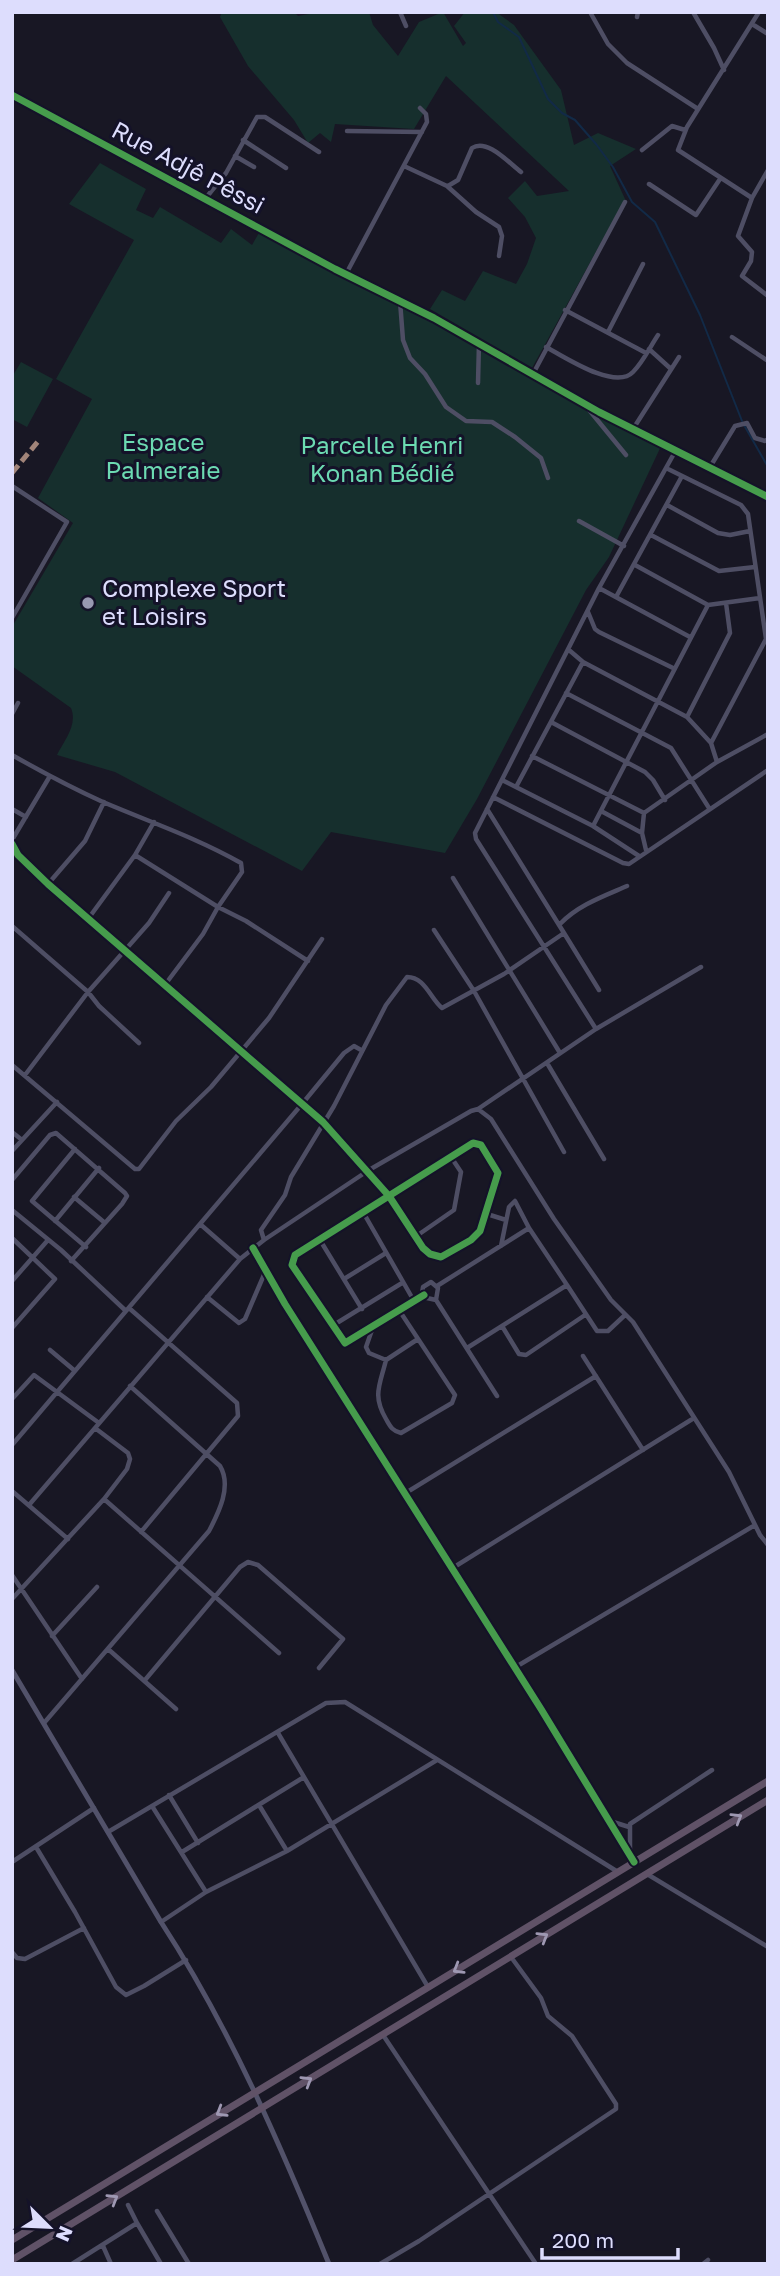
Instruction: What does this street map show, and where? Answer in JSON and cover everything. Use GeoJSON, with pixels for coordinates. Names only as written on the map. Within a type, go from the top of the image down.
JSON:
{"type":"FeatureCollection","features":[{"type":"Feature","properties":{"kind":"highway"},"geometry":{"type":"LineString","coordinates":[[12,2240],[768,1781]]}},
{"type":"Feature","properties":{"kind":"highway"},"geometry":{"type":"LineString","coordinates":[[12,2260],[768,1800]]}},
{"type":"Feature","properties":{"kind":"street"},"geometry":{"type":"LineString","coordinates":[[401,12],[406,26]]}},
{"type":"Feature","properties":{"kind":"street"},"geometry":{"type":"LineString","coordinates":[[590,12],[608,44],[632,68],[698,109]]}},
{"type":"Feature","properties":{"kind":"street"},"geometry":{"type":"LineString","coordinates":[[693,12],[724,70]]}},
{"type":"Feature","properties":{"kind":"street"},"geometry":{"type":"LineString","coordinates":[[752,198],[678,150],[685,130],[759,12]]}},
{"type":"Feature","properties":{"kind":"street"},"geometry":{"type":"LineString","coordinates":[[752,24],[768,34]]}},
{"type":"Feature","properties":{"kind":"street","name":"Rue Adjê Pêssi"},"geometry":{"type":"LineString","coordinates":[[12,95],[479,342],[585,404],[768,498]]}},
{"type":"Feature","properties":{"kind":"street"},"geometry":{"type":"LineString","coordinates":[[346,274],[422,132],[428,118],[421,108]]}},
{"type":"Feature","properties":{"kind":"street"},"geometry":{"type":"LineString","coordinates":[[205,199],[226,173],[254,121],[261,116],[320,152]]}},
{"type":"Feature","properties":{"kind":"street"},"geometry":{"type":"LineString","coordinates":[[642,150],[672,126],[685,130]]}},
{"type":"Feature","properties":{"kind":"street"},"geometry":{"type":"LineString","coordinates":[[347,131],[422,132]]}},
{"type":"Feature","properties":{"kind":"street"},"geometry":{"type":"LineString","coordinates":[[243,140],[286,167]]}},
{"type":"Feature","properties":{"kind":"street"},"geometry":{"type":"LineString","coordinates":[[447,186],[458,180],[472,148],[476,145],[485,146],[521,172]]}},
{"type":"Feature","properties":{"kind":"street"},"geometry":{"type":"LineString","coordinates":[[235,156],[254,167]]}},
{"type":"Feature","properties":{"kind":"street"},"geometry":{"type":"LineString","coordinates":[[404,166],[447,186],[499,227],[502,236],[499,256]]}},
{"type":"Feature","properties":{"kind":"street"},"geometry":{"type":"LineString","coordinates":[[768,170],[752,198],[738,233],[752,252],[751,261],[742,276],[768,296]]}},
{"type":"Feature","properties":{"kind":"street"},"geometry":{"type":"LineString","coordinates":[[649,184],[696,215],[720,179]]}},
{"type":"Feature","properties":{"kind":"street"},"geometry":{"type":"LineString","coordinates":[[533,374],[625,202]]}},
{"type":"Feature","properties":{"kind":"street"},"geometry":{"type":"LineString","coordinates":[[608,332],[643,264]]}},
{"type":"Feature","properties":{"kind":"street"},"geometry":{"type":"LineString","coordinates":[[400,301],[403,340],[410,358],[425,374],[446,407],[466,421],[492,422],[515,437],[541,458],[548,478]]}},
{"type":"Feature","properties":{"kind":"street"},"geometry":{"type":"LineString","coordinates":[[565,310],[648,351],[671,369]]}},
{"type":"Feature","properties":{"kind":"street"},"geometry":{"type":"LineString","coordinates":[[546,347],[597,373],[612,377],[629,375],[659,335]]}},
{"type":"Feature","properties":{"kind":"street"},"geometry":{"type":"LineString","coordinates":[[732,337],[768,361]]}},
{"type":"Feature","properties":{"kind":"street"},"geometry":{"type":"LineString","coordinates":[[478,383],[479,342]]}},
{"type":"Feature","properties":{"kind":"street"},"geometry":{"type":"LineString","coordinates":[[633,429],[679,357]]}},
{"type":"Feature","properties":{"kind":"street"},"geometry":{"type":"LineString","coordinates":[[585,404],[626,455]]}},
{"type":"Feature","properties":{"kind":"street"},"geometry":{"type":"LineString","coordinates":[[710,467],[735,426],[747,423],[755,438],[765,441],[768,439]]}},
{"type":"Feature","properties":{"kind":"street"},"geometry":{"type":"LineString","coordinates":[[596,1029],[476,839],[475,833],[599,588],[677,450]]}},
{"type":"Feature","properties":{"kind":"street"},"geometry":{"type":"LineString","coordinates":[[666,468],[741,505],[748,514],[766,639],[711,743]]}},
{"type":"Feature","properties":{"kind":"street"},"geometry":{"type":"LineString","coordinates":[[616,597],[682,476]]}},
{"type":"Feature","properties":{"kind":"street"},"geometry":{"type":"LineString","coordinates":[[12,486],[66,522],[12,618]]}},
{"type":"Feature","properties":{"kind":"street"},"geometry":{"type":"LineString","coordinates":[[667,505],[724,535],[750,531]]}},
{"type":"Feature","properties":{"kind":"street"},"geometry":{"type":"LineString","coordinates":[[579,521],[624,545]]}},
{"type":"Feature","properties":{"kind":"street"},"geometry":{"type":"LineString","coordinates":[[651,535],[719,572],[755,567]]}},
{"type":"Feature","properties":{"kind":"street"},"geometry":{"type":"LineString","coordinates":[[635,565],[708,605],[760,598]]}},
{"type":"Feature","properties":{"kind":"street"},"geometry":{"type":"LineString","coordinates":[[599,588],[690,636]]}},
{"type":"Feature","properties":{"kind":"street"},"geometry":{"type":"LineString","coordinates":[[687,717],[730,633],[726,603]]}},
{"type":"Feature","properties":{"kind":"street"},"geometry":{"type":"LineString","coordinates":[[593,826],[708,605]]}},
{"type":"Feature","properties":{"kind":"street"},"geometry":{"type":"LineString","coordinates":[[588,612],[595,629],[673,668]]}},
{"type":"Feature","properties":{"kind":"street"},"geometry":{"type":"LineString","coordinates":[[569,650],[583,662],[687,717],[711,743],[717,762]]}},
{"type":"Feature","properties":{"kind":"street"},"geometry":{"type":"LineString","coordinates":[[516,787],[583,662]]}},
{"type":"Feature","properties":{"kind":"street"},"geometry":{"type":"LineString","coordinates":[[566,693],[671,748],[709,808]]}},
{"type":"Feature","properties":{"kind":"street"},"geometry":{"type":"LineString","coordinates":[[12,714],[18,703]]}},
{"type":"Feature","properties":{"kind":"street"},"geometry":{"type":"LineString","coordinates":[[551,722],[649,775],[665,800]]}},
{"type":"Feature","properties":{"kind":"street"},"geometry":{"type":"LineString","coordinates":[[644,813],[717,762],[768,734]]}},
{"type":"Feature","properties":{"kind":"street"},"geometry":{"type":"LineString","coordinates":[[12,755],[104,802],[214,848],[241,863],[242,872],[203,934],[164,986]]}},
{"type":"Feature","properties":{"kind":"street"},"geometry":{"type":"LineString","coordinates":[[532,757],[644,813]]}},
{"type":"Feature","properties":{"kind":"street"},"geometry":{"type":"LineString","coordinates":[[493,797],[623,863],[634,862],[646,850],[768,770]]}},
{"type":"Feature","properties":{"kind":"street"},"geometry":{"type":"LineString","coordinates":[[50,776],[12,842],[18,855],[164,986],[323,1122],[369,1170],[389,1196],[426,1252],[440,1257],[477,1236],[487,1214],[497,1170],[481,1145],[473,1143],[389,1196],[363,1212],[320,1240],[295,1255],[292,1265],[342,1341],[347,1343],[424,1296],[436,1300],[497,1395]]}},
{"type":"Feature","properties":{"kind":"street"},"geometry":{"type":"LineString","coordinates":[[502,780],[593,826],[639,856]]}},
{"type":"Feature","properties":{"kind":"street"},"geometry":{"type":"LineString","coordinates":[[48,884],[85,841],[104,802]]}},
{"type":"Feature","properties":{"kind":"street"},"geometry":{"type":"LineString","coordinates":[[12,809],[26,817]]}},
{"type":"Feature","properties":{"kind":"street"},"geometry":{"type":"LineString","coordinates":[[488,809],[599,989]]}},
{"type":"Feature","properties":{"kind":"street"},"geometry":{"type":"LineString","coordinates":[[601,811],[642,833]]}},
{"type":"Feature","properties":{"kind":"street"},"geometry":{"type":"LineString","coordinates":[[644,813],[642,833],[646,850]]}},
{"type":"Feature","properties":{"kind":"street"},"geometry":{"type":"LineString","coordinates":[[88,919],[135,855],[154,822]]}},
{"type":"Feature","properties":{"kind":"street"},"geometry":{"type":"LineString","coordinates":[[135,855],[308,961]]}},
{"type":"Feature","properties":{"kind":"street"},"geometry":{"type":"LineString","coordinates":[[453,878],[560,1053]]}},
{"type":"Feature","properties":{"kind":"street"},"geometry":{"type":"LineString","coordinates":[[560,924],[567,916],[592,901],[627,886]]}},
{"type":"Feature","properties":{"kind":"street"},"geometry":{"type":"LineString","coordinates":[[25,1075],[88,992],[149,923],[169,893]]}},
{"type":"Feature","properties":{"kind":"street"},"geometry":{"type":"LineString","coordinates":[[12,926],[88,992],[99,1006],[139,1043]]}},
{"type":"Feature","properties":{"kind":"street"},"geometry":{"type":"LineString","coordinates":[[434,930],[474,991],[564,1152]]}},
{"type":"Feature","properties":{"kind":"street"},"geometry":{"type":"LineString","coordinates":[[264,1240],[261,1230],[281,1201],[291,1177],[386,1005],[407,977],[413,976],[420,981],[442,1008],[509,971],[564,933]]}},
{"type":"Feature","properties":{"kind":"street"},"geometry":{"type":"LineString","coordinates":[[12,1065],[135,1169],[139,1169],[176,1121],[211,1087],[269,1018],[322,939]]}},
{"type":"Feature","properties":{"kind":"street"},"geometry":{"type":"LineString","coordinates":[[29,1506],[167,1342],[240,1259],[253,1248],[369,1170],[478,1109],[596,1029],[701,967]]}},
{"type":"Feature","properties":{"kind":"street"},"geometry":{"type":"LineString","coordinates":[[12,1445],[344,1053],[354,1046],[361,1050]]}},
{"type":"Feature","properties":{"kind":"street"},"geometry":{"type":"LineString","coordinates":[[547,1063],[604,1159]]}},
{"type":"Feature","properties":{"kind":"street"},"geometry":{"type":"LineString","coordinates":[[12,1152],[57,1102]]}},
{"type":"Feature","properties":{"kind":"street"},"geometry":{"type":"LineString","coordinates":[[478,1109],[491,1119],[554,1219],[611,1300],[633,1322],[729,1472],[768,1545]]}},
{"type":"Feature","properties":{"kind":"street"},"geometry":{"type":"LineString","coordinates":[[12,1132],[22,1140]]}},
{"type":"Feature","properties":{"kind":"street"},"geometry":{"type":"LineString","coordinates":[[12,1180],[53,1133],[99,1168],[127,1196],[86,1247],[71,1261]]}},
{"type":"Feature","properties":{"kind":"street"},"geometry":{"type":"LineString","coordinates":[[75,1149],[32,1201],[86,1247]]}},
{"type":"Feature","properties":{"kind":"street"},"geometry":{"type":"LineString","coordinates":[[415,1237],[454,1210],[461,1171],[451,1157]]}},
{"type":"Feature","properties":{"kind":"street"},"geometry":{"type":"LineString","coordinates":[[55,1221],[99,1168]]}},
{"type":"Feature","properties":{"kind":"street"},"geometry":{"type":"LineString","coordinates":[[75,1197],[105,1223]]}},
{"type":"Feature","properties":{"kind":"street"},"geometry":{"type":"LineString","coordinates":[[501,1246],[509,1207],[515,1201],[529,1228],[594,1329],[601,1333],[608,1331],[625,1315]]}},
{"type":"Feature","properties":{"kind":"street"},"geometry":{"type":"LineString","coordinates":[[12,1210],[237,1403],[238,1416],[141,1532]]}},
{"type":"Feature","properties":{"kind":"street"},"geometry":{"type":"LineString","coordinates":[[363,1212],[414,1301]]}},
{"type":"Feature","properties":{"kind":"street"},"geometry":{"type":"LineString","coordinates":[[487,1214],[506,1220]]}},
{"type":"Feature","properties":{"kind":"street"},"geometry":{"type":"LineString","coordinates":[[200,1224],[240,1259]]}},
{"type":"Feature","properties":{"kind":"street"},"geometry":{"type":"LineString","coordinates":[[437,1286],[529,1228]]}},
{"type":"Feature","properties":{"kind":"street"},"geometry":{"type":"LineString","coordinates":[[12,1238],[55,1279],[12,1328]]}},
{"type":"Feature","properties":{"kind":"street"},"geometry":{"type":"LineString","coordinates":[[12,1281],[48,1240]]}},
{"type":"Feature","properties":{"kind":"street"},"geometry":{"type":"LineString","coordinates":[[320,1240],[362,1309]]}},
{"type":"Feature","properties":{"kind":"street"},"geometry":{"type":"LineString","coordinates":[[253,1248],[634,1863]]}},
{"type":"Feature","properties":{"kind":"street"},"geometry":{"type":"LineString","coordinates":[[344,1279],[386,1253]]}},
{"type":"Feature","properties":{"kind":"street"},"geometry":{"type":"LineString","coordinates":[[207,1297],[239,1324],[245,1319],[266,1270]]}},
{"type":"Feature","properties":{"kind":"street"},"geometry":{"type":"LineString","coordinates":[[424,1296],[422,1289],[426,1283],[431,1282],[437,1286],[436,1300]]}},
{"type":"Feature","properties":{"kind":"street"},"geometry":{"type":"LineString","coordinates":[[332,1326],[402,1283]]}},
{"type":"Feature","properties":{"kind":"street"},"geometry":{"type":"LineString","coordinates":[[467,1348],[567,1285]]}},
{"type":"Feature","properties":{"kind":"street"},"geometry":{"type":"LineString","coordinates":[[400,1310],[455,1395],[452,1404],[401,1433],[392,1430],[378,1405],[377,1395],[386,1360],[418,1339]]}},
{"type":"Feature","properties":{"kind":"street"},"geometry":{"type":"LineString","coordinates":[[502,1326],[519,1353],[526,1355],[585,1315]]}},
{"type":"Feature","properties":{"kind":"street"},"geometry":{"type":"LineString","coordinates":[[373,1326],[366,1347],[369,1353],[386,1360]]}},
{"type":"Feature","properties":{"kind":"street"},"geometry":{"type":"LineString","coordinates":[[50,1350],[75,1371]]}},
{"type":"Feature","properties":{"kind":"street"},"geometry":{"type":"LineString","coordinates":[[583,1356],[643,1450]]}},
{"type":"Feature","properties":{"kind":"street"},"geometry":{"type":"LineString","coordinates":[[12,1399],[34,1375],[99,1423]]}},
{"type":"Feature","properties":{"kind":"street"},"geometry":{"type":"LineString","coordinates":[[404,1494],[596,1376]]}},
{"type":"Feature","properties":{"kind":"street"},"geometry":{"type":"LineString","coordinates":[[44,1723],[209,1531],[217,1516],[223,1494],[224,1474],[220,1466],[130,1386]]}},
{"type":"Feature","properties":{"kind":"street"},"geometry":{"type":"LineString","coordinates":[[451,1569],[695,1418]]}},
{"type":"Feature","properties":{"kind":"street"},"geometry":{"type":"LineString","coordinates":[[12,1599],[104,1499],[127,1469],[130,1459],[128,1454],[95,1428]]}},
{"type":"Feature","properties":{"kind":"street"},"geometry":{"type":"LineString","coordinates":[[12,1491],[68,1539]]}},
{"type":"Feature","properties":{"kind":"street"},"geometry":{"type":"LineString","coordinates":[[104,1499],[279,1653]]}},
{"type":"Feature","properties":{"kind":"street"},"geometry":{"type":"LineString","coordinates":[[514,1668],[755,1525]]}},
{"type":"Feature","properties":{"kind":"street"},"geometry":{"type":"LineString","coordinates":[[145,1680],[240,1567],[248,1562],[258,1565],[343,1639],[319,1668]]}},
{"type":"Feature","properties":{"kind":"street"},"geometry":{"type":"LineString","coordinates":[[12,1575],[82,1679]]}},
{"type":"Feature","properties":{"kind":"street"},"geometry":{"type":"LineString","coordinates":[[52,1636],[97,1587]]}},
{"type":"Feature","properties":{"kind":"street"},"geometry":{"type":"LineString","coordinates":[[108,1649],[176,1710]]}},
{"type":"Feature","properties":{"kind":"street"},"geometry":{"type":"LineString","coordinates":[[12,1670],[186,1960],[254,2091],[328,2264]]}},
{"type":"Feature","properties":{"kind":"street"},"geometry":{"type":"LineString","coordinates":[[108,1832],[326,1703],[345,1702],[619,1872]]}},
{"type":"Feature","properties":{"kind":"street"},"geometry":{"type":"LineString","coordinates":[[278,1733],[428,1987]]}},
{"type":"Feature","properties":{"kind":"street"},"geometry":{"type":"LineString","coordinates":[[161,1922],[206,1892],[287,1851],[438,1759]]}},
{"type":"Feature","properties":{"kind":"street"},"geometry":{"type":"LineString","coordinates":[[630,1854],[629,1827],[638,1818],[712,1770]]}},
{"type":"Feature","properties":{"kind":"street"},"geometry":{"type":"LineString","coordinates":[[183,1852],[304,1777]]}},
{"type":"Feature","properties":{"kind":"street"},"geometry":{"type":"LineString","coordinates":[[169,1795],[198,1843]]}},
{"type":"Feature","properties":{"kind":"street"},"geometry":{"type":"LineString","coordinates":[[259,1805],[287,1851]]}},
{"type":"Feature","properties":{"kind":"street"},"geometry":{"type":"LineString","coordinates":[[152,1806],[206,1892]]}},
{"type":"Feature","properties":{"kind":"street"},"geometry":{"type":"LineString","coordinates":[[12,1863],[94,1808]]}},
{"type":"Feature","properties":{"kind":"street"},"geometry":{"type":"LineString","coordinates":[[610,1821],[629,1827]]}},
{"type":"Feature","properties":{"kind":"street"},"geometry":{"type":"LineString","coordinates":[[36,1847],[116,1987],[126,1995],[186,1960]]}},
{"type":"Feature","properties":{"kind":"street"},"geometry":{"type":"LineString","coordinates":[[647,1874],[768,1947]]}},
{"type":"Feature","properties":{"kind":"street"},"geometry":{"type":"LineString","coordinates":[[12,1952],[17,1958],[25,1959],[84,1927]]}},
{"type":"Feature","properties":{"kind":"street"},"geometry":{"type":"LineString","coordinates":[[380,2264],[491,2194],[616,2109],[616,2104],[572,2036],[548,2016],[541,1998],[511,1957]]}},
{"type":"Feature","properties":{"kind":"street"},"geometry":{"type":"LineString","coordinates":[[383,2035],[536,2264]]}},
{"type":"Feature","properties":{"kind":"street"},"geometry":{"type":"LineString","coordinates":[[128,2205],[161,2264]]}},
{"type":"Feature","properties":{"kind":"street"},"geometry":{"type":"LineString","coordinates":[[157,2211],[189,2264]]}},
{"type":"Feature","properties":{"kind":"street"},"geometry":{"type":"LineString","coordinates":[[72,2264],[137,2223]]}},
{"type":"Feature","properties":{"kind":"street"},"geometry":{"type":"LineString","coordinates":[[103,2246],[111,2264]]}},
{"type":"Feature","properties":{"kind":"green space"},"geometry":{"type":"Polygon","coordinates":[[[222,12],[294,12],[298,16],[319,12],[369,12],[373,25],[398,56],[419,22],[443,12],[463,46],[466,43],[454,26],[465,12],[496,12],[514,25],[561,90],[574,145],[598,133],[636,149],[610,166],[625,199],[532,368],[430,309],[442,290],[465,301],[483,271],[516,284],[527,264],[536,238],[525,217],[508,198],[525,181],[537,196],[569,191],[446,76],[414,129],[335,124],[331,142],[320,133],[308,143],[294,120],[248,66],[220,17],[222,12]]]}},
{"type":"Feature","properties":{"kind":"green space"},"geometry":{"type":"Polygon","coordinates":[[[100,163],[146,189],[136,210],[153,218],[160,207],[221,243],[231,229],[252,245],[260,231],[344,272],[663,442],[609,557],[586,590],[477,799],[445,853],[331,832],[302,871],[115,772],[57,755],[73,721],[71,708],[12,666],[12,627],[73,523],[38,498],[92,399],[56,379],[134,240],[69,204],[100,163]]]}},
{"type":"Feature","properties":{"kind":"green space"},"geometry":{"type":"Polygon","coordinates":[[[21,362],[53,379],[27,427],[12,419],[12,377],[21,362]]]}},
{"type":"Feature","properties":{"kind":"waterway"},"geometry":{"type":"LineString","coordinates":[[493,12],[498,22],[519,37],[548,99],[562,113],[575,120],[596,144],[613,167],[632,202],[655,222],[700,315],[742,421]]}},
{"type":"Feature","properties":{"kind":"waterway"},"geometry":{"type":"LineString","coordinates":[[744,425],[768,467]]}},
{"type":"Feature","properties":{"kind":"marked path"},"geometry":{"type":"LineString","coordinates":[[12,473],[40,439]]}},
{"type":"Feature","properties":{"kind":"cycle path"},"geometry":{"type":"LineString","coordinates":[[12,95],[335,269],[434,318],[599,412],[768,497]]}},
{"type":"Feature","properties":{"kind":"cycle path"},"geometry":{"type":"LineString","coordinates":[[12,844],[18,855],[48,884],[323,1122],[389,1196],[423,1248],[430,1254],[441,1257],[471,1240],[480,1231],[498,1173],[481,1145],[473,1143],[295,1255],[292,1265],[345,1343],[424,1295]]}},
{"type":"Feature","properties":{"kind":"cycle path"},"geometry":{"type":"LineString","coordinates":[[253,1248],[285,1304],[541,1709],[634,1862]]}},
{"type":"Feature","properties":{"kind":"place","name":"Complexe Sport et Loisirs"},"geometry":{"type":"Point","coordinates":[88,603]}},
{"type":"Feature","properties":{"kind":"park label","name":"Espace Palmeraie"},"geometry":{"type":"Point","coordinates":[163,457]}},
{"type":"Feature","properties":{"kind":"park label","name":"Parcelle Henri Konan Bédié"},"geometry":{"type":"Point","coordinates":[382,460]}}]}
